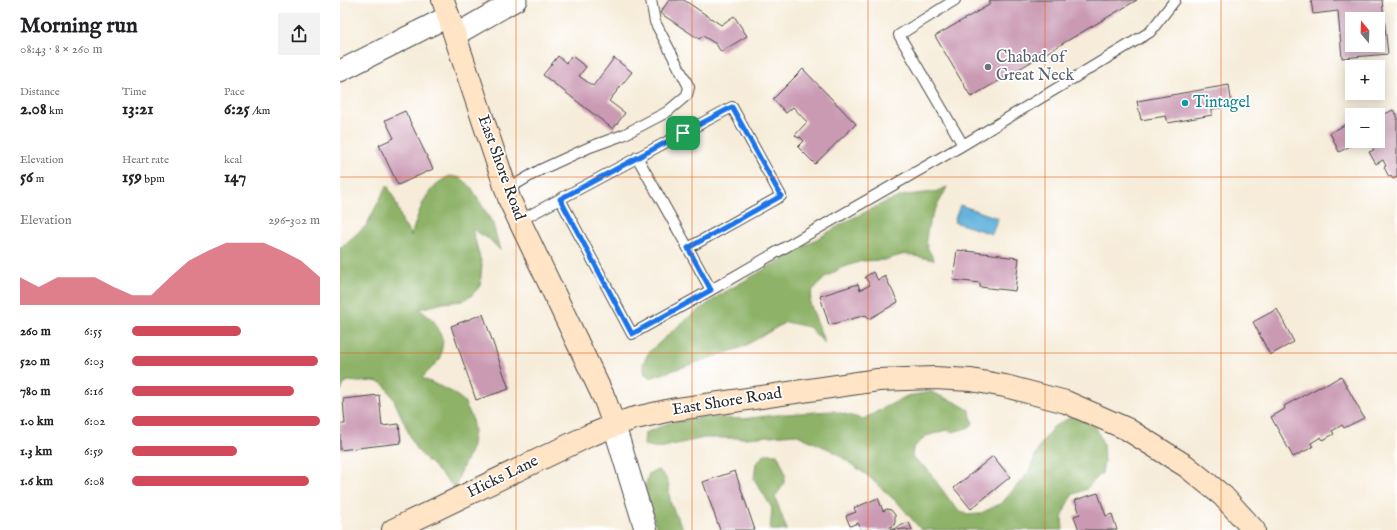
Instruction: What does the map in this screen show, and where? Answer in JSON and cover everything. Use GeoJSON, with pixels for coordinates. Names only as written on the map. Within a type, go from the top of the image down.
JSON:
{"type":"FeatureCollection","features":[{"type":"Feature","properties":{"kind":"main road","name":"East Shore Road"},"geometry":{"type":"LineString","coordinates":[[449,17],[506,190],[605,400],[614,425],[639,417],[671,410],[878,380],[934,378],[985,382],[1066,402],[1127,429],[1191,470],[1223,496],[1254,530]]}},
{"type":"Feature","properties":{"kind":"main road","name":"Hicks Lane"},"geometry":{"type":"LineString","coordinates":[[393,530],[614,425]]}},
{"type":"Feature","properties":{"kind":"street"},"geometry":{"type":"LineString","coordinates":[[340,71],[449,17],[516,0]]}},
{"type":"Feature","properties":{"kind":"street"},"geometry":{"type":"LineString","coordinates":[[614,425],[646,530]]}},
{"type":"Feature","properties":{"kind":"lane"},"geometry":{"type":"LineString","coordinates":[[506,190],[548,167],[590,147],[624,135],[667,112],[687,95],[689,87],[655,22],[651,0]]}},
{"type":"Feature","properties":{"kind":"lane"},"geometry":{"type":"LineString","coordinates":[[955,0],[899,35],[963,145]]}},
{"type":"Feature","properties":{"kind":"lane"},"geometry":{"type":"LineString","coordinates":[[560,199],[632,334],[963,145],[1150,32],[1175,0]]}},
{"type":"Feature","properties":{"kind":"lane"},"geometry":{"type":"LineString","coordinates":[[519,220],[732,107],[781,196],[688,248]]}},
{"type":"Feature","properties":{"kind":"lane"},"geometry":{"type":"LineString","coordinates":[[637,158],[711,290]]}},
{"type":"Feature","properties":{"kind":"green space"},"geometry":{"type":"Polygon","coordinates":[[[450,176],[461,178],[471,187],[493,224],[500,250],[489,239],[472,229],[482,265],[480,286],[471,296],[462,301],[443,303],[419,309],[433,320],[443,341],[440,359],[422,378],[452,392],[464,401],[472,418],[474,432],[471,451],[462,468],[455,488],[416,449],[393,398],[384,384],[374,381],[346,381],[340,392],[340,248],[366,226],[387,185],[395,200],[403,223],[411,236],[420,209],[429,193],[441,180],[450,176]]]}},
{"type":"Feature","properties":{"kind":"green space"},"geometry":{"type":"Polygon","coordinates":[[[947,187],[932,215],[927,230],[927,246],[934,260],[905,254],[884,260],[862,261],[841,268],[826,277],[812,291],[810,303],[825,344],[809,327],[786,322],[743,347],[650,378],[645,374],[643,364],[649,352],[684,321],[720,295],[851,219],[886,202],[905,195],[935,192],[947,187]]]}},
{"type":"Feature","properties":{"kind":"green space"},"geometry":{"type":"Polygon","coordinates":[[[931,392],[969,410],[973,423],[970,427],[953,432],[947,430],[926,436],[913,448],[912,457],[927,469],[954,506],[967,515],[979,514],[1002,503],[1028,473],[1039,447],[1053,427],[1071,417],[1085,419],[1097,429],[1103,444],[1104,462],[1102,473],[1086,489],[1072,495],[1066,506],[1062,519],[1063,530],[921,530],[901,506],[868,476],[833,451],[795,434],[746,438],[704,438],[659,448],[644,445],[645,433],[669,423],[703,417],[742,419],[785,414],[833,411],[863,419],[907,396],[931,392]]]}},
{"type":"Feature","properties":{"kind":"green space"},"geometry":{"type":"Polygon","coordinates":[[[765,454],[777,454],[783,467],[785,476],[783,485],[775,497],[787,530],[770,530],[772,508],[754,479],[756,463],[765,454]]]}},
{"type":"Feature","properties":{"kind":"green space"},"geometry":{"type":"Polygon","coordinates":[[[658,470],[663,474],[668,482],[671,504],[684,530],[657,530],[645,487],[649,473],[658,470]]]}},
{"type":"Feature","properties":{"kind":"water"},"geometry":{"type":"Polygon","coordinates":[[[960,205],[998,218],[992,234],[954,222],[960,205]]]}},
{"type":"Feature","properties":{"kind":"building"},"geometry":{"type":"Polygon","coordinates":[[[669,0],[684,0],[721,25],[734,16],[747,36],[721,52],[716,44],[703,36],[699,39],[660,13],[669,0]]]}},
{"type":"Feature","properties":{"kind":"building","name":"Chabad of Great Neck"},"geometry":{"type":"Polygon","coordinates":[[[990,0],[1137,0],[971,97],[935,36],[989,5],[990,0]]]}},
{"type":"Feature","properties":{"kind":"building"},"geometry":{"type":"Polygon","coordinates":[[[1311,0],[1382,0],[1383,12],[1345,12],[1345,52],[1385,52],[1385,27],[1388,54],[1342,58],[1338,11],[1313,14],[1311,0]]]}},
{"type":"Feature","properties":{"kind":"building"},"geometry":{"type":"Polygon","coordinates":[[[558,56],[566,63],[572,56],[586,67],[579,76],[593,86],[614,58],[632,72],[609,101],[625,113],[613,129],[543,75],[558,56]]]}},
{"type":"Feature","properties":{"kind":"building"},"geometry":{"type":"Polygon","coordinates":[[[803,69],[856,124],[815,164],[798,147],[804,141],[795,135],[807,122],[793,107],[786,113],[773,99],[803,69]]]}},
{"type":"Feature","properties":{"kind":"building","name":"Tintagel"},"geometry":{"type":"Polygon","coordinates":[[[1229,85],[1232,106],[1212,109],[1212,115],[1168,123],[1166,116],[1141,120],[1137,101],[1229,85]]]}},
{"type":"Feature","properties":{"kind":"building"},"geometry":{"type":"Polygon","coordinates":[[[1393,110],[1397,114],[1397,177],[1393,179],[1391,176],[1389,177],[1384,167],[1386,166],[1383,160],[1376,164],[1369,152],[1374,150],[1373,148],[1385,148],[1385,114],[1393,110]]]}},
{"type":"Feature","properties":{"kind":"building"},"geometry":{"type":"Polygon","coordinates":[[[405,111],[433,169],[398,185],[379,145],[394,138],[385,120],[405,111]]]}},
{"type":"Feature","properties":{"kind":"building"},"geometry":{"type":"Polygon","coordinates":[[[1345,125],[1345,148],[1347,148],[1339,152],[1330,133],[1345,125]]]}},
{"type":"Feature","properties":{"kind":"building"},"geometry":{"type":"Polygon","coordinates":[[[957,250],[1019,258],[1015,291],[980,287],[980,283],[953,280],[957,250]]]}},
{"type":"Feature","properties":{"kind":"building"},"geometry":{"type":"Polygon","coordinates":[[[873,272],[878,280],[885,276],[898,302],[869,319],[866,315],[829,325],[820,296],[858,284],[860,290],[870,285],[865,277],[873,272]]]}},
{"type":"Feature","properties":{"kind":"building"},"geometry":{"type":"Polygon","coordinates":[[[1277,309],[1294,342],[1270,355],[1253,322],[1277,309]]]}},
{"type":"Feature","properties":{"kind":"building"},"geometry":{"type":"Polygon","coordinates":[[[483,314],[509,389],[476,400],[451,326],[483,314]]]}},
{"type":"Feature","properties":{"kind":"building"},"geometry":{"type":"Polygon","coordinates":[[[1341,376],[1364,418],[1344,428],[1342,425],[1332,431],[1334,434],[1323,440],[1321,437],[1311,443],[1313,447],[1293,457],[1271,417],[1285,409],[1284,406],[1341,376]]]}},
{"type":"Feature","properties":{"kind":"building"},"geometry":{"type":"Polygon","coordinates":[[[379,395],[382,426],[399,424],[401,443],[340,450],[340,424],[345,424],[343,399],[379,395]]]}},
{"type":"Feature","properties":{"kind":"building"},"geometry":{"type":"Polygon","coordinates":[[[993,456],[1010,477],[971,509],[954,488],[993,456]]]}},
{"type":"Feature","properties":{"kind":"building"},"geometry":{"type":"Polygon","coordinates":[[[735,471],[755,530],[720,530],[703,482],[735,471]]]}},
{"type":"Feature","properties":{"kind":"building"},"geometry":{"type":"Polygon","coordinates":[[[1098,493],[1106,516],[1112,514],[1117,530],[1079,530],[1074,516],[1080,514],[1075,500],[1098,493]]]}},
{"type":"Feature","properties":{"kind":"building"},"geometry":{"type":"Polygon","coordinates":[[[878,498],[883,511],[887,509],[891,510],[895,515],[895,522],[894,525],[890,527],[891,530],[861,530],[858,523],[850,526],[846,516],[856,512],[854,508],[878,498]]]}},
{"type":"Feature","properties":{"kind":"building"},"geometry":{"type":"Polygon","coordinates":[[[909,522],[912,530],[891,530],[909,522]]]}},
{"type":"Feature","properties":{"kind":"place","name":"Chabad of Great Neck"},"geometry":{"type":"Point","coordinates":[988,67]}},
{"type":"Feature","properties":{"kind":"place","name":"Tintagel"},"geometry":{"type":"Point","coordinates":[1185,103]}},
{"type":"Feature","properties":{"kind":"route"},"geometry":{"type":"LineString","coordinates":[[732,107],[781,196],[688,248],[711,290],[632,334],[560,199],[683,133],[732,107]]}}]}
